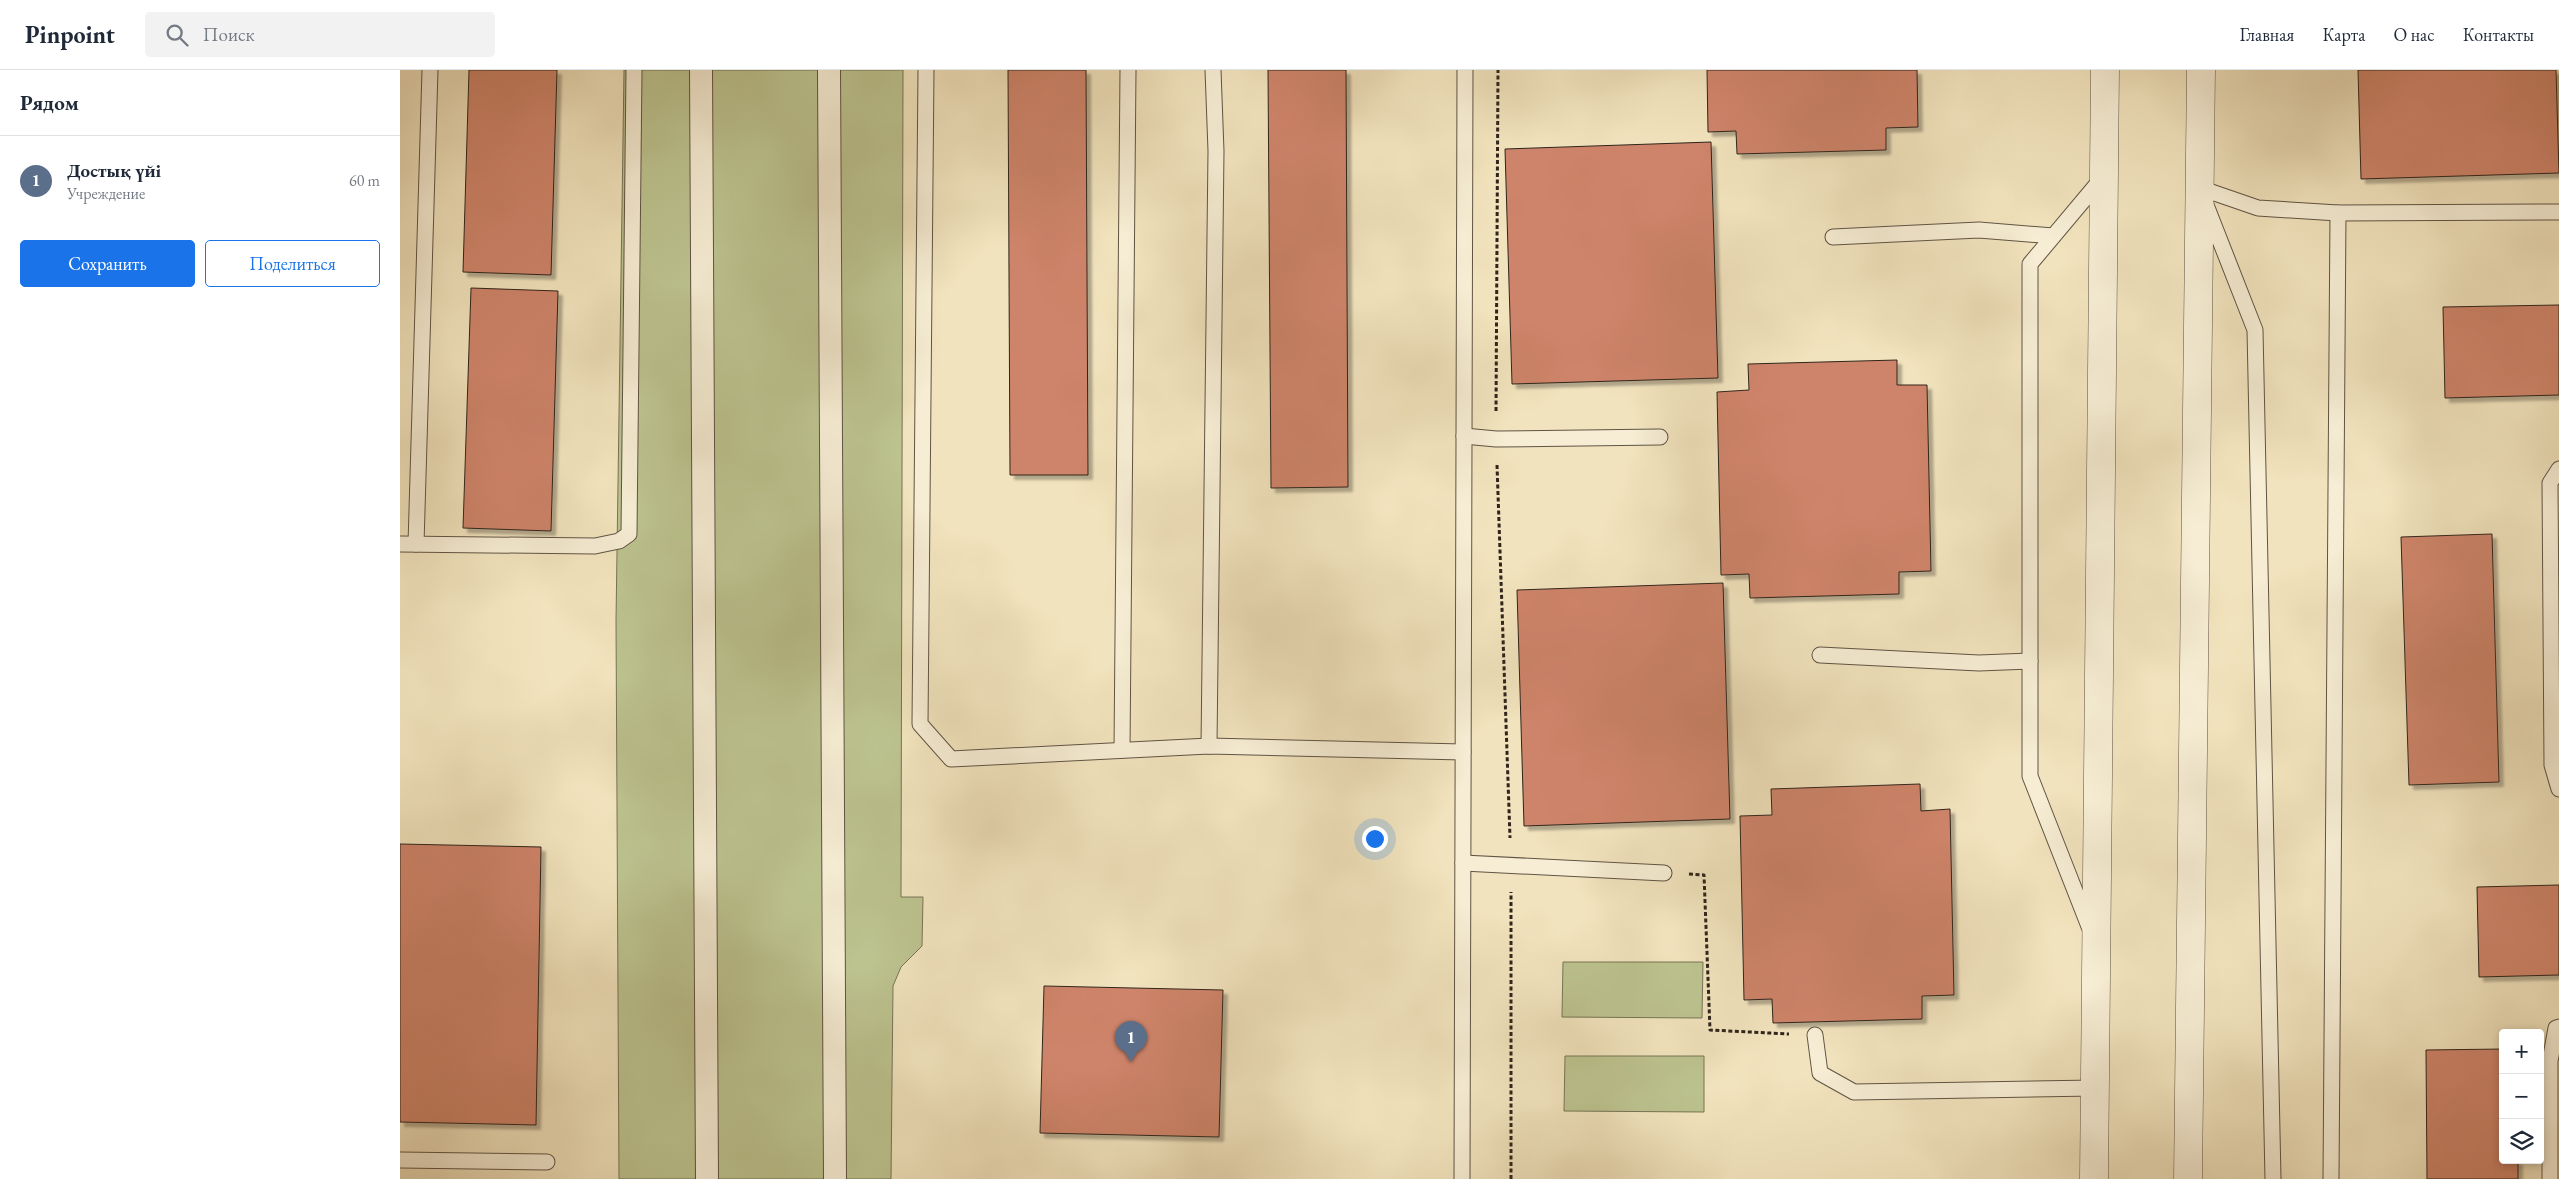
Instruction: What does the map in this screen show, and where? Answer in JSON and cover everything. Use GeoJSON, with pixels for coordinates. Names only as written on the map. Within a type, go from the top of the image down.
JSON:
{"type":"FeatureCollection","features":[{"type":"Feature","properties":{"kind":"street"},"geometry":{"type":"LineString","coordinates":[[701,70],[707,1179]]}},
{"type":"Feature","properties":{"kind":"street"},"geometry":{"type":"LineString","coordinates":[[829,70],[835,1179]]}},
{"type":"Feature","properties":{"kind":"street"},"geometry":{"type":"LineString","coordinates":[[2094,1179],[2105,70]]}},
{"type":"Feature","properties":{"kind":"street"},"geometry":{"type":"LineString","coordinates":[[2188,1179],[2201,70]]}},
{"type":"Feature","properties":{"kind":"lane"},"geometry":{"type":"LineString","coordinates":[[416,544],[430,70]]}},
{"type":"Feature","properties":{"kind":"lane"},"geometry":{"type":"LineString","coordinates":[[400,544],[595,546],[619,541],[629,534],[634,70]]}},
{"type":"Feature","properties":{"kind":"lane"},"geometry":{"type":"LineString","coordinates":[[926,70],[920,724],[950,758],[1209,746],[1463,752]]}},
{"type":"Feature","properties":{"kind":"lane"},"geometry":{"type":"LineString","coordinates":[[1122,750],[1128,70]]}},
{"type":"Feature","properties":{"kind":"lane"},"geometry":{"type":"LineString","coordinates":[[1209,746],[1216,151],[1213,70]]}},
{"type":"Feature","properties":{"kind":"lane"},"geometry":{"type":"LineString","coordinates":[[1462,1179],[1465,70]]}},
{"type":"Feature","properties":{"kind":"lane"},"geometry":{"type":"LineString","coordinates":[[2096,943],[2030,776],[2030,264],[2104,176]]}},
{"type":"Feature","properties":{"kind":"lane"},"geometry":{"type":"LineString","coordinates":[[2200,188],[2258,208],[2338,213],[2559,212]]}},
{"type":"Feature","properties":{"kind":"lane"},"geometry":{"type":"LineString","coordinates":[[2200,188],[2255,330],[2273,1179]]}},
{"type":"Feature","properties":{"kind":"lane"},"geometry":{"type":"LineString","coordinates":[[2331,1179],[2338,213]]}},
{"type":"Feature","properties":{"kind":"lane"},"geometry":{"type":"LineString","coordinates":[[1833,237],[1979,230],[2053,236]]}},
{"type":"Feature","properties":{"kind":"lane"},"geometry":{"type":"LineString","coordinates":[[1464,436],[1496,439],[1660,437]]}},
{"type":"Feature","properties":{"kind":"lane"},"geometry":{"type":"LineString","coordinates":[[2559,469],[2550,483],[2552,765],[2559,789]]}},
{"type":"Feature","properties":{"kind":"lane"},"geometry":{"type":"LineString","coordinates":[[1820,655],[1979,663],[2030,660]]}},
{"type":"Feature","properties":{"kind":"lane"},"geometry":{"type":"LineString","coordinates":[[1463,864],[1664,874]]}},
{"type":"Feature","properties":{"kind":"lane"},"geometry":{"type":"LineString","coordinates":[[2550,1179],[2550,1062],[2556,1028],[2559,1027]]}},
{"type":"Feature","properties":{"kind":"lane"},"geometry":{"type":"LineString","coordinates":[[1816,1035],[1820,1073],[1854,1092],[2095,1088]]}},
{"type":"Feature","properties":{"kind":"lane"},"geometry":{"type":"LineString","coordinates":[[400,1160],[547,1162]]}},
{"type":"Feature","properties":{"kind":"path"},"geometry":{"type":"LineString","coordinates":[[1498,70],[1496,439],[1511,866],[1511,1179]]}},
{"type":"Feature","properties":{"kind":"path"},"geometry":{"type":"LineString","coordinates":[[1664,874],[1704,875],[1710,1030],[1816,1035]]}},
{"type":"Feature","properties":{"kind":"green space"},"geometry":{"type":"Polygon","coordinates":[[[624,70],[903,70],[901,897],[923,897],[922,946],[901,967],[893,986],[891,1179],[619,1179],[616,621],[624,70]]]}},
{"type":"Feature","properties":{"kind":"green space"},"geometry":{"type":"Polygon","coordinates":[[[1563,962],[1703,962],[1702,1018],[1562,1017],[1563,962]]]}},
{"type":"Feature","properties":{"kind":"green space"},"geometry":{"type":"Polygon","coordinates":[[[1565,1056],[1704,1056],[1704,1112],[1564,1111],[1565,1056]]]}},
{"type":"Feature","properties":{"kind":"building"},"geometry":{"type":"Polygon","coordinates":[[[469,70],[557,70],[551,275],[463,272],[469,70]]]}},
{"type":"Feature","properties":{"kind":"building"},"geometry":{"type":"Polygon","coordinates":[[[1008,70],[1086,70],[1088,475],[1010,475],[1008,70]]]}},
{"type":"Feature","properties":{"kind":"building"},"geometry":{"type":"Polygon","coordinates":[[[1268,70],[1346,70],[1348,487],[1271,488],[1268,70]]]}},
{"type":"Feature","properties":{"kind":"building"},"geometry":{"type":"Polygon","coordinates":[[[1707,70],[1917,70],[1918,127],[1886,128],[1886,150],[1737,154],[1736,131],[1708,132],[1707,70]]]}},
{"type":"Feature","properties":{"kind":"building"},"geometry":{"type":"Polygon","coordinates":[[[2358,70],[2556,70],[2559,173],[2361,179],[2358,70]]]}},
{"type":"Feature","properties":{"kind":"building"},"geometry":{"type":"Polygon","coordinates":[[[1711,142],[1718,378],[1512,384],[1505,149],[1711,142]]]}},
{"type":"Feature","properties":{"kind":"building"},"geometry":{"type":"Polygon","coordinates":[[[471,288],[558,291],[551,531],[463,528],[471,288]]]}},
{"type":"Feature","properties":{"kind":"building"},"geometry":{"type":"Polygon","coordinates":[[[2559,305],[2559,395],[2445,398],[2443,307],[2559,305]]]}},
{"type":"Feature","properties":{"kind":"building"},"geometry":{"type":"Polygon","coordinates":[[[1897,360],[1897,385],[1927,385],[1931,571],[1899,572],[1899,594],[1750,598],[1749,574],[1721,575],[1717,392],[1749,390],[1748,364],[1897,360]]]}},
{"type":"Feature","properties":{"kind":"building"},"geometry":{"type":"Polygon","coordinates":[[[2492,534],[2499,782],[2409,785],[2401,537],[2492,534]]]}},
{"type":"Feature","properties":{"kind":"building"},"geometry":{"type":"Polygon","coordinates":[[[1723,583],[1730,819],[1524,826],[1517,590],[1723,583]]]}},
{"type":"Feature","properties":{"kind":"building"},"geometry":{"type":"Polygon","coordinates":[[[1920,784],[1921,811],[1950,809],[1954,995],[1922,996],[1922,1019],[1773,1023],[1772,999],[1744,1000],[1740,816],[1772,815],[1771,789],[1920,784]]]}},
{"type":"Feature","properties":{"kind":"building"},"geometry":{"type":"Polygon","coordinates":[[[400,844],[541,847],[536,1125],[400,1122],[400,844]]]}},
{"type":"Feature","properties":{"kind":"building"},"geometry":{"type":"Polygon","coordinates":[[[2559,885],[2559,975],[2479,977],[2477,887],[2559,885]]]}},
{"type":"Feature","properties":{"kind":"building"},"geometry":{"type":"Polygon","coordinates":[[[1044,986],[1223,990],[1219,1137],[1040,1133],[1044,986]]]}},
{"type":"Feature","properties":{"kind":"building"},"geometry":{"type":"Polygon","coordinates":[[[2499,1049],[2499,1164],[2518,1164],[2518,1179],[2427,1179],[2426,1050],[2499,1049]]]}},
{"type":"Feature","properties":{"kind":"place","name":"Достық үйі"},"geometry":{"type":"Point","coordinates":[1131,1062]}}]}
